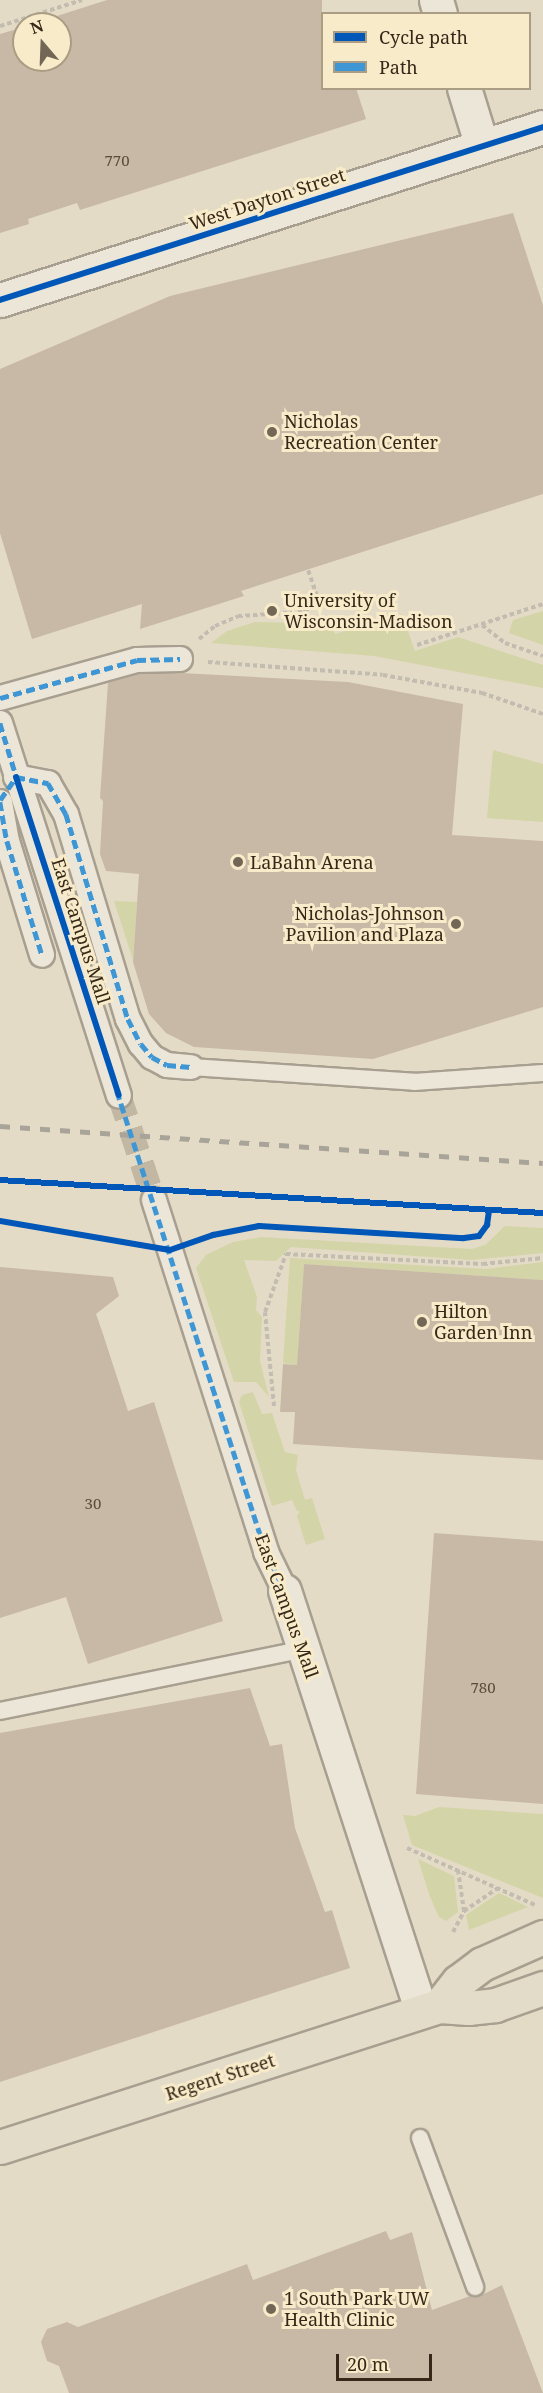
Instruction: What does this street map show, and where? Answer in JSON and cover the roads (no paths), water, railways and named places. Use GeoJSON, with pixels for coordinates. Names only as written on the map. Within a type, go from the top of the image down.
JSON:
{"type":"FeatureCollection","features":[{"type":"Feature","properties":{"kind":"main road"},"geometry":{"type":"LineString","coordinates":[[431,2009],[458,1982],[541,1922]]}},
{"type":"Feature","properties":{"kind":"main road","name":"Regent Street"},"geometry":{"type":"LineString","coordinates":[[0,2147],[431,2009],[468,2008],[495,2004],[543,1988]]}},
{"type":"Feature","properties":{"kind":"street"},"geometry":{"type":"LineString","coordinates":[[465,90],[482,146]]}},
{"type":"Feature","properties":{"kind":"street","name":"West Dayton Street"},"geometry":{"type":"LineString","coordinates":[[0,300],[543,127]]}},
{"type":"Feature","properties":{"kind":"street"},"geometry":{"type":"LineString","coordinates":[[0,698],[137,660],[186,660]]}},
{"type":"Feature","properties":{"kind":"street","name":"East Campus Mall"},"geometry":{"type":"LineString","coordinates":[[0,723],[119,1095]]}},
{"type":"Feature","properties":{"kind":"street"},"geometry":{"type":"LineString","coordinates":[[42,955],[7,841],[0,801],[16,777],[48,783],[66,814],[128,1018],[141,1044],[152,1057],[167,1065],[191,1067]]}},
{"type":"Feature","properties":{"kind":"street","name":"East Campus Mall"},"geometry":{"type":"LineString","coordinates":[[154,1200],[266,1552],[285,1591],[431,2009]]}},
{"type":"Feature","properties":{"kind":"lane"},"geometry":{"type":"LineString","coordinates":[[191,1067],[414,1082],[543,1073]]}},
{"type":"Feature","properties":{"kind":"lane"},"geometry":{"type":"LineString","coordinates":[[0,1711],[304,1649]]}},
{"type":"Feature","properties":{"kind":"lane"},"geometry":{"type":"LineString","coordinates":[[420,2138],[475,2287]]}},
{"type":"Feature","properties":{"kind":"tunnel"},"geometry":{"type":"LineString","coordinates":[[119,1095],[154,1200]]}},
{"type":"Feature","properties":{"kind":"railway"},"geometry":{"type":"LineString","coordinates":[[0,1126],[543,1163]]}},
{"type":"Feature","properties":{"kind":"place","name":"Nicholas Recreation Center"},"geometry":{"type":"Point","coordinates":[272,432]}},
{"type":"Feature","properties":{"kind":"place","name":"University of Wisconsin-Madison"},"geometry":{"type":"Point","coordinates":[272,611]}},
{"type":"Feature","properties":{"kind":"place","name":"LaBahn Arena"},"geometry":{"type":"Point","coordinates":[238,862]}},
{"type":"Feature","properties":{"kind":"place","name":"Nicholas-Johnson Pavilion and Plaza"},"geometry":{"type":"Point","coordinates":[456,924]}},
{"type":"Feature","properties":{"kind":"place","name":"Hilton Garden Inn"},"geometry":{"type":"Point","coordinates":[422,1322]}},
{"type":"Feature","properties":{"kind":"place","name":"1 South Park UW Health Clinic"},"geometry":{"type":"Point","coordinates":[271,2309]}}]}
